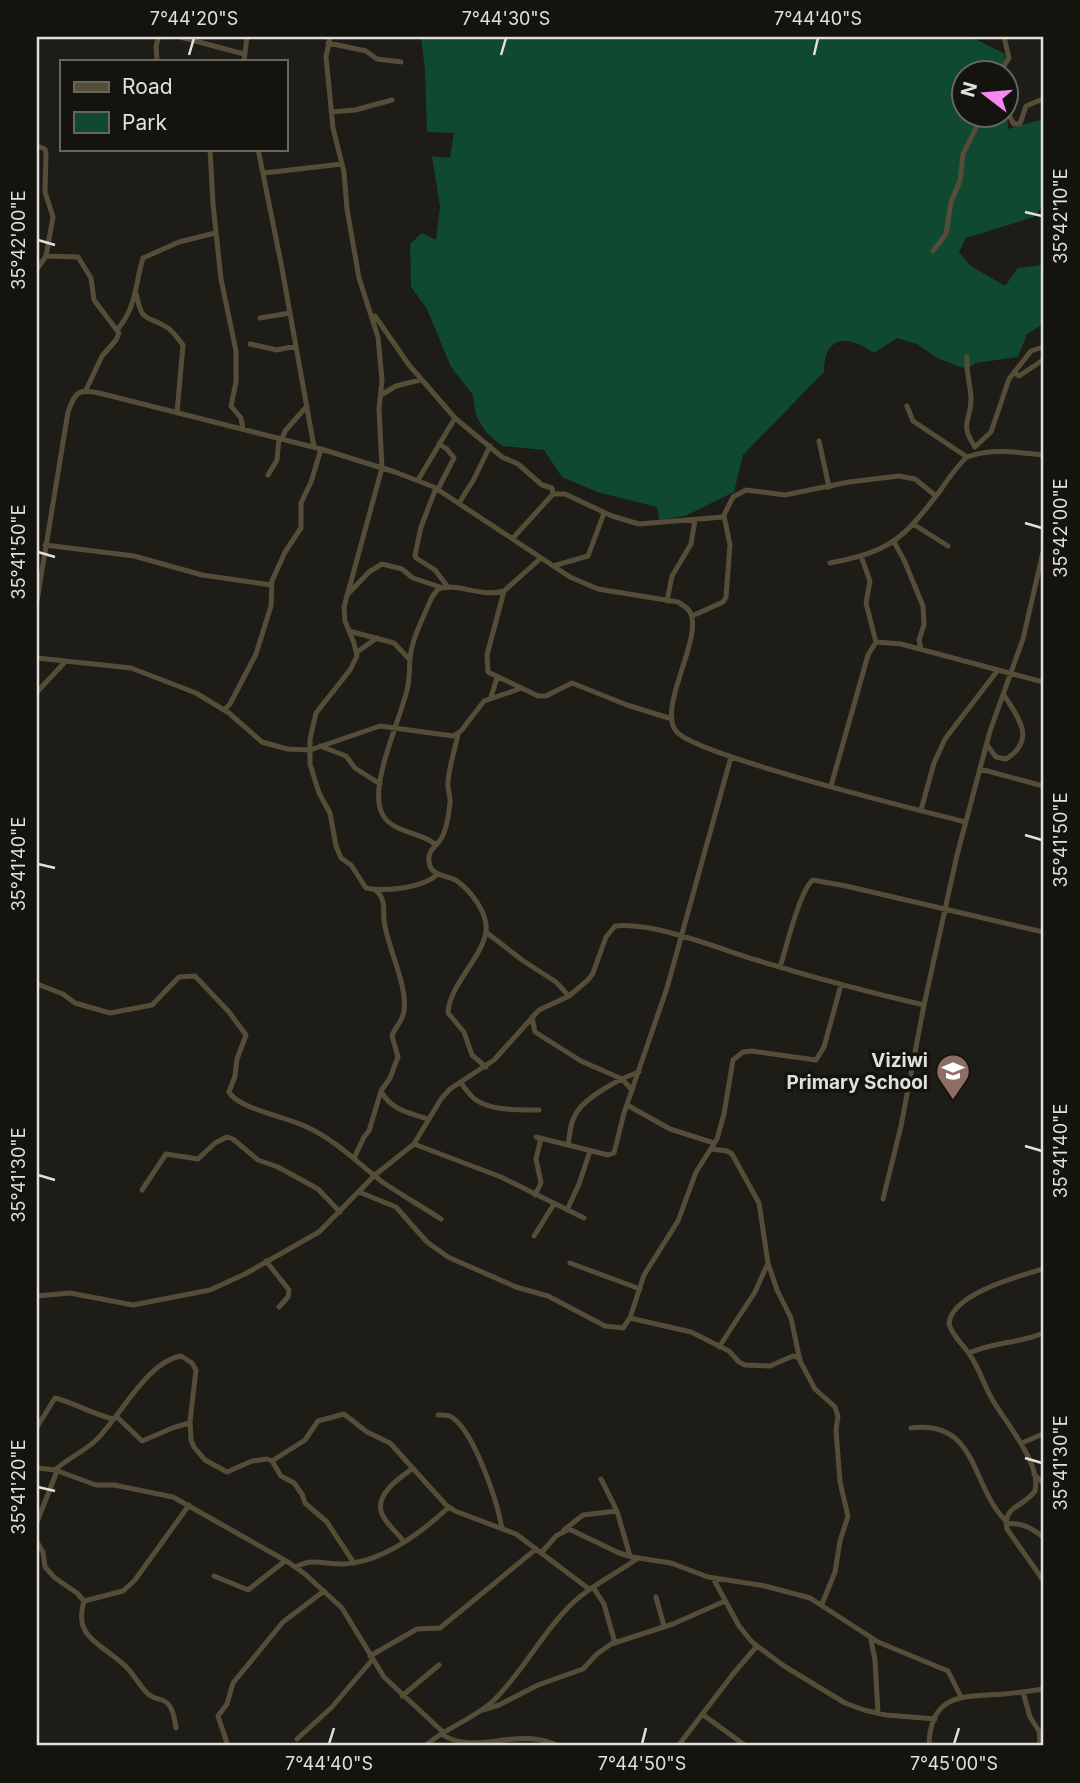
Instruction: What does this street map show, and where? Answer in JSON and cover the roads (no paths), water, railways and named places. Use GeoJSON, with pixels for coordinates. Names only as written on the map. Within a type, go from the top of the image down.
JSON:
{"type":"FeatureCollection","features":[{"type":"Feature","properties":{"kind":"street"},"geometry":{"type":"LineString","coordinates":[[157,60],[156,46],[159,37]]}},
{"type":"Feature","properties":{"kind":"street"},"geometry":{"type":"LineString","coordinates":[[180,37],[244,54]]}},
{"type":"Feature","properties":{"kind":"street"},"geometry":{"type":"LineString","coordinates":[[244,60],[247,37]]}},
{"type":"Feature","properties":{"kind":"street"},"geometry":{"type":"LineString","coordinates":[[1004,37],[1008,60]]}},
{"type":"Feature","properties":{"kind":"street"},"geometry":{"type":"LineString","coordinates":[[357,652],[344,614],[382,468],[379,409],[382,380],[378,337],[359,278],[342,164],[331,112],[327,77],[329,40],[366,51],[377,59],[401,62]]}},
{"type":"Feature","properties":{"kind":"street"},"geometry":{"type":"LineString","coordinates":[[1020,124],[1026,106],[1043,99]]}},
{"type":"Feature","properties":{"kind":"street"},"geometry":{"type":"LineString","coordinates":[[331,112],[355,110],[392,100]]}},
{"type":"Feature","properties":{"kind":"street"},"geometry":{"type":"LineString","coordinates":[[933,251],[946,234],[951,202],[960,181],[963,154],[975,130]]}},
{"type":"Feature","properties":{"kind":"street"},"geometry":{"type":"LineString","coordinates":[[37,146],[45,149],[46,153],[45,192],[53,217],[46,256],[37,268]]}},
{"type":"Feature","properties":{"kind":"street"},"geometry":{"type":"LineString","coordinates":[[210,150],[215,233],[221,279],[236,351],[236,382],[231,406],[241,418],[243,429]]}},
{"type":"Feature","properties":{"kind":"street"},"geometry":{"type":"LineString","coordinates":[[258,150],[314,447]]}},
{"type":"Feature","properties":{"kind":"street"},"geometry":{"type":"LineString","coordinates":[[264,173],[342,164]]}},
{"type":"Feature","properties":{"kind":"street"},"geometry":{"type":"LineString","coordinates":[[117,330],[126,318],[136,293],[143,258],[179,242],[215,233]]}},
{"type":"Feature","properties":{"kind":"street"},"geometry":{"type":"LineString","coordinates":[[46,256],[74,255],[81,259],[92,278],[94,300],[119,335],[102,356],[86,390]]}},
{"type":"Feature","properties":{"kind":"street"},"geometry":{"type":"LineString","coordinates":[[136,293],[141,313],[167,328],[183,345],[177,413]]}},
{"type":"Feature","properties":{"kind":"street"},"geometry":{"type":"LineString","coordinates":[[371,311],[421,380],[455,418],[502,457],[518,464],[542,485],[552,488],[553,494]]}},
{"type":"Feature","properties":{"kind":"street"},"geometry":{"type":"LineString","coordinates":[[260,318],[290,313]]}},
{"type":"Feature","properties":{"kind":"street"},"geometry":{"type":"LineString","coordinates":[[250,344],[277,350],[296,346]]}},
{"type":"Feature","properties":{"kind":"street"},"geometry":{"type":"LineString","coordinates":[[830,563],[882,549],[913,524],[967,457],[977,450],[991,432],[1007,384],[1031,351],[1043,347]]}},
{"type":"Feature","properties":{"kind":"street"},"geometry":{"type":"LineString","coordinates":[[967,357],[966,372],[971,400],[965,428],[977,450]]}},
{"type":"Feature","properties":{"kind":"street"},"geometry":{"type":"LineString","coordinates":[[1014,373],[1019,376],[1026,373],[1043,360]]}},
{"type":"Feature","properties":{"kind":"street"},"geometry":{"type":"LineString","coordinates":[[380,395],[393,387],[421,380]]}},
{"type":"Feature","properties":{"kind":"street"},"geometry":{"type":"LineString","coordinates":[[37,601],[68,412],[75,395],[86,390],[314,447],[418,480],[459,503],[570,577],[598,589],[678,602],[689,610],[692,616],[692,629],[674,700],[672,726],[678,735],[731,757],[965,822]]}},
{"type":"Feature","properties":{"kind":"street"},"geometry":{"type":"LineString","coordinates":[[268,475],[277,460],[280,439],[308,405]]}},
{"type":"Feature","properties":{"kind":"street"},"geometry":{"type":"LineString","coordinates":[[907,406],[913,421],[967,457]]}},
{"type":"Feature","properties":{"kind":"street"},"geometry":{"type":"LineString","coordinates":[[418,480],[455,418]]}},
{"type":"Feature","properties":{"kind":"street"},"geometry":{"type":"LineString","coordinates":[[819,441],[829,487]]}},
{"type":"Feature","properties":{"kind":"street"},"geometry":{"type":"LineString","coordinates":[[439,444],[454,458],[421,527],[416,557],[435,570],[449,587]]}},
{"type":"Feature","properties":{"kind":"street"},"geometry":{"type":"LineString","coordinates":[[459,503],[490,446]]}},
{"type":"Feature","properties":{"kind":"street"},"geometry":{"type":"LineString","coordinates":[[224,710],[230,704],[253,661],[271,606],[271,585],[281,559],[301,528],[301,503],[321,449]]}},
{"type":"Feature","properties":{"kind":"street"},"geometry":{"type":"LineString","coordinates":[[977,450],[1043,455]]}},
{"type":"Feature","properties":{"kind":"street"},"geometry":{"type":"LineString","coordinates":[[692,616],[723,602],[726,597],[730,545],[724,516],[733,497],[746,490],[785,495],[899,476],[915,479],[936,496]]}},
{"type":"Feature","properties":{"kind":"street"},"geometry":{"type":"LineString","coordinates":[[513,538],[553,494],[565,494],[604,513],[639,524],[724,516]]}},
{"type":"Feature","properties":{"kind":"street"},"geometry":{"type":"LineString","coordinates":[[554,566],[588,556],[604,513]]}},
{"type":"Feature","properties":{"kind":"street"},"geometry":{"type":"LineString","coordinates":[[667,600],[671,576],[691,544],[695,520]]}},
{"type":"Feature","properties":{"kind":"street"},"geometry":{"type":"LineString","coordinates":[[913,524],[948,546]]}},
{"type":"Feature","properties":{"kind":"street"},"geometry":{"type":"LineString","coordinates":[[894,542],[923,606],[924,625],[919,640],[921,649]]}},
{"type":"Feature","properties":{"kind":"street"},"geometry":{"type":"LineString","coordinates":[[45,545],[134,556],[202,575],[271,585]]}},
{"type":"Feature","properties":{"kind":"street"},"geometry":{"type":"LineString","coordinates":[[883,1199],[901,1126],[923,1005],[965,822],[987,745],[1023,639],[1043,552]]}},
{"type":"Feature","properties":{"kind":"street"},"geometry":{"type":"LineString","coordinates":[[831,786],[869,655],[876,642],[866,603],[870,580],[861,556]]}},
{"type":"Feature","properties":{"kind":"street"},"geometry":{"type":"LineString","coordinates":[[347,595],[380,564],[402,569],[413,579],[440,587],[491,594],[504,591],[541,558]]}},
{"type":"Feature","properties":{"kind":"street"},"geometry":{"type":"LineString","coordinates":[[435,844],[424,836],[390,824],[381,811],[380,784],[407,690],[410,660],[432,597],[440,587]]}},
{"type":"Feature","properties":{"kind":"street"},"geometry":{"type":"LineString","coordinates":[[504,591],[486,666],[488,672],[538,696],[546,696],[572,683],[672,719]]}},
{"type":"Feature","properties":{"kind":"street"},"geometry":{"type":"LineString","coordinates":[[349,631],[394,643],[410,660]]}},
{"type":"Feature","properties":{"kind":"street"},"geometry":{"type":"LineString","coordinates":[[354,1158],[363,1137],[369,1131],[381,1091],[390,1078],[398,1057],[392,1036],[402,1019],[404,1001],[380,893],[366,888],[351,865],[341,858],[330,813],[314,778],[310,750],[316,713],[350,670],[357,652],[377,638]]}},
{"type":"Feature","properties":{"kind":"street"},"geometry":{"type":"LineString","coordinates":[[876,642],[901,644],[1043,682]]}},
{"type":"Feature","properties":{"kind":"street"},"geometry":{"type":"LineString","coordinates":[[37,658],[64,663],[131,668],[196,693],[224,710],[267,744],[287,749],[310,750],[372,728],[396,728],[440,736],[458,734]]}},
{"type":"Feature","properties":{"kind":"street"},"geometry":{"type":"LineString","coordinates":[[37,692],[64,663]]}},
{"type":"Feature","properties":{"kind":"street"},"geometry":{"type":"LineString","coordinates":[[921,810],[934,763],[945,739],[998,670]]}},
{"type":"Feature","properties":{"kind":"street"},"geometry":{"type":"LineString","coordinates":[[491,697],[497,678]]}},
{"type":"Feature","properties":{"kind":"street"},"geometry":{"type":"LineString","coordinates":[[486,1067],[472,1055],[464,1032],[448,1013],[453,995],[486,932],[483,913],[467,891],[454,879],[438,874],[429,862],[435,844],[441,839],[450,804],[448,782],[458,734],[480,704],[491,697],[519,689]]}},
{"type":"Feature","properties":{"kind":"street"},"geometry":{"type":"LineString","coordinates":[[987,745],[996,757],[1006,759],[1016,752],[1022,740],[1022,725],[1004,695]]}},
{"type":"Feature","properties":{"kind":"street"},"geometry":{"type":"LineString","coordinates":[[320,746],[346,756],[355,768],[380,784]]}},
{"type":"Feature","properties":{"kind":"street"},"geometry":{"type":"LineString","coordinates":[[535,1195],[541,1183],[536,1163],[538,1137],[608,1155],[614,1153],[627,1105],[667,988],[731,757]]}},
{"type":"Feature","properties":{"kind":"street"},"geometry":{"type":"LineString","coordinates":[[980,769],[1040,785],[1043,791]]}},
{"type":"Feature","properties":{"kind":"street"},"geometry":{"type":"LineString","coordinates":[[375,890],[424,883],[438,874]]}},
{"type":"Feature","properties":{"kind":"street"},"geometry":{"type":"LineString","coordinates":[[780,967],[806,885],[813,880],[1043,932]]}},
{"type":"Feature","properties":{"kind":"street"},"geometry":{"type":"LineString","coordinates":[[37,1296],[70,1293],[133,1305],[210,1290],[319,1233],[375,1175],[414,1144],[441,1099],[486,1067],[518,1036],[532,1016],[569,996],[593,973],[606,937],[615,926],[680,936],[841,985],[923,1005]]}},
{"type":"Feature","properties":{"kind":"street"},"geometry":{"type":"LineString","coordinates":[[486,932],[556,982],[569,996]]}},
{"type":"Feature","properties":{"kind":"street"},"geometry":{"type":"LineString","coordinates":[[37,984],[63,994],[75,1003],[110,1013],[152,1005],[179,977],[195,976],[229,1012],[246,1035],[229,1092],[231,1097],[307,1127],[441,1219]]}},
{"type":"Feature","properties":{"kind":"street"},"geometry":{"type":"LineString","coordinates":[[359,1192],[396,1207],[427,1241],[447,1257],[516,1287],[548,1296],[605,1326],[623,1328],[630,1318],[647,1270],[678,1221],[696,1172],[712,1146],[724,1114],[733,1060],[743,1052],[752,1051],[816,1060],[824,1047],[841,985]]}},
{"type":"Feature","properties":{"kind":"street"},"geometry":{"type":"LineString","coordinates":[[532,1016],[534,1032],[581,1061],[622,1079],[632,1090]]}},
{"type":"Feature","properties":{"kind":"street"},"geometry":{"type":"LineString","coordinates":[[568,1145],[572,1123],[579,1108],[606,1086],[639,1072]]}},
{"type":"Feature","properties":{"kind":"street"},"geometry":{"type":"LineString","coordinates":[[461,1083],[474,1100],[504,1107],[539,1110]]}},
{"type":"Feature","properties":{"kind":"street"},"geometry":{"type":"LineString","coordinates":[[381,1091],[389,1104],[428,1119]]}},
{"type":"Feature","properties":{"kind":"street"},"geometry":{"type":"LineString","coordinates":[[627,1105],[670,1129],[727,1150],[732,1154],[759,1203],[768,1263],[777,1290],[791,1318],[800,1358],[815,1389],[837,1412],[840,1482],[848,1509],[835,1572],[822,1604]]}},
{"type":"Feature","properties":{"kind":"street"},"geometry":{"type":"LineString","coordinates":[[142,1190],[166,1154],[198,1159],[215,1143],[227,1137],[258,1160],[278,1167],[318,1189],[340,1212]]}},
{"type":"Feature","properties":{"kind":"street"},"geometry":{"type":"LineString","coordinates":[[414,1144],[501,1177],[584,1218]]}},
{"type":"Feature","properties":{"kind":"street"},"geometry":{"type":"LineString","coordinates":[[567,1210],[579,1185],[590,1151]]}},
{"type":"Feature","properties":{"kind":"street"},"geometry":{"type":"LineString","coordinates":[[534,1236],[554,1204]]}},
{"type":"Feature","properties":{"kind":"street"},"geometry":{"type":"LineString","coordinates":[[265,1261],[289,1290],[288,1297],[279,1307]]}},
{"type":"Feature","properties":{"kind":"street"},"geometry":{"type":"LineString","coordinates":[[570,1263],[640,1289]]}},
{"type":"Feature","properties":{"kind":"street"},"geometry":{"type":"LineString","coordinates":[[719,1347],[755,1292],[768,1263]]}},
{"type":"Feature","properties":{"kind":"street"},"geometry":{"type":"LineString","coordinates":[[1006,1522],[1009,1512],[1031,1497],[1037,1481],[1022,1443],[991,1398],[970,1353],[951,1330],[949,1317],[954,1309],[978,1293],[1043,1269]]}},
{"type":"Feature","properties":{"kind":"street"},"geometry":{"type":"LineString","coordinates":[[630,1318],[680,1328],[729,1352],[739,1363],[749,1366],[770,1366],[793,1356],[800,1358]]}},
{"type":"Feature","properties":{"kind":"street"},"geometry":{"type":"LineString","coordinates":[[970,1353],[991,1344],[1032,1338],[1043,1333]]}},
{"type":"Feature","properties":{"kind":"street"},"geometry":{"type":"LineString","coordinates":[[37,1522],[56,1471],[65,1461],[95,1441],[145,1380],[175,1357],[181,1356],[192,1363],[196,1370],[190,1423],[194,1447],[205,1460],[227,1472],[252,1461],[272,1461],[281,1475],[293,1483],[302,1494],[305,1503],[327,1522],[354,1563]]}},
{"type":"Feature","properties":{"kind":"street"},"geometry":{"type":"LineString","coordinates":[[37,1427],[55,1398],[71,1402],[96,1415],[114,1418],[142,1441],[190,1423]]}},
{"type":"Feature","properties":{"kind":"street"},"geometry":{"type":"LineString","coordinates":[[272,1461],[305,1440],[318,1422],[344,1414],[366,1432],[390,1443],[436,1497],[449,1507],[516,1534],[591,1588],[604,1604],[615,1643]]}},
{"type":"Feature","properties":{"kind":"street"},"geometry":{"type":"LineString","coordinates":[[438,1415],[454,1418],[471,1441],[496,1502],[502,1528]]}},
{"type":"Feature","properties":{"kind":"street"},"geometry":{"type":"LineString","coordinates":[[911,1428],[922,1426],[943,1429],[957,1440],[1006,1522],[1007,1529],[1043,1580]]}},
{"type":"Feature","properties":{"kind":"street"},"geometry":{"type":"LineString","coordinates":[[1022,1443],[1043,1434]]}},
{"type":"Feature","properties":{"kind":"street"},"geometry":{"type":"LineString","coordinates":[[37,1468],[56,1471],[96,1485],[114,1485],[173,1497],[296,1567],[342,1608],[384,1677],[442,1733],[463,1743],[488,1744],[528,1738],[548,1741],[558,1746]]}},
{"type":"Feature","properties":{"kind":"street"},"geometry":{"type":"LineString","coordinates":[[404,1542],[381,1513],[381,1506],[392,1484],[412,1469]]}},
{"type":"Feature","properties":{"kind":"street"},"geometry":{"type":"LineString","coordinates":[[1034,1474],[1043,1483]]}},
{"type":"Feature","properties":{"kind":"street"},"geometry":{"type":"LineString","coordinates":[[601,1479],[617,1511],[630,1556]]}},
{"type":"Feature","properties":{"kind":"street"},"geometry":{"type":"LineString","coordinates":[[85,1601],[123,1591],[135,1580],[189,1505]]}},
{"type":"Feature","properties":{"kind":"street"},"geometry":{"type":"LineString","coordinates":[[296,1567],[311,1561],[354,1563],[387,1552],[449,1507]]}},
{"type":"Feature","properties":{"kind":"street"},"geometry":{"type":"LineString","coordinates":[[298,1739],[331,1707],[371,1658],[417,1629],[440,1628],[583,1515],[617,1511]]}},
{"type":"Feature","properties":{"kind":"street"},"geometry":{"type":"LineString","coordinates":[[1006,1522],[1021,1524],[1043,1537]]}},
{"type":"Feature","properties":{"kind":"street"},"geometry":{"type":"LineString","coordinates":[[564,1530],[576,1531],[630,1556],[671,1563],[713,1578],[810,1598],[871,1638],[948,1671],[961,1696]]}},
{"type":"Feature","properties":{"kind":"street"},"geometry":{"type":"LineString","coordinates":[[37,1542],[43,1552],[45,1567],[85,1601]]}},
{"type":"Feature","properties":{"kind":"street"},"geometry":{"type":"LineString","coordinates":[[425,1746],[480,1711],[507,1687],[561,1614],[591,1588],[638,1558]]}},
{"type":"Feature","properties":{"kind":"street"},"geometry":{"type":"LineString","coordinates":[[214,1576],[248,1590],[285,1561]]}},
{"type":"Feature","properties":{"kind":"street"},"geometry":{"type":"LineString","coordinates":[[713,1578],[738,1626],[757,1646],[784,1665],[845,1703],[878,1713],[935,1719]]}},
{"type":"Feature","properties":{"kind":"street"},"geometry":{"type":"LineString","coordinates":[[228,1746],[218,1716],[227,1704],[233,1683],[289,1616],[324,1591]]}},
{"type":"Feature","properties":{"kind":"street"},"geometry":{"type":"LineString","coordinates":[[656,1597],[664,1626]]}},
{"type":"Feature","properties":{"kind":"street"},"geometry":{"type":"LineString","coordinates":[[85,1601],[80,1619],[82,1628],[131,1671],[148,1695],[168,1703],[176,1728]]}},
{"type":"Feature","properties":{"kind":"street"},"geometry":{"type":"LineString","coordinates":[[480,1711],[488,1710],[538,1685],[583,1669],[597,1654],[615,1643],[627,1641],[725,1601]]}},
{"type":"Feature","properties":{"kind":"street"},"geometry":{"type":"LineString","coordinates":[[871,1638],[878,1713]]}},
{"type":"Feature","properties":{"kind":"street"},"geometry":{"type":"LineString","coordinates":[[678,1746],[757,1646]]}},
{"type":"Feature","properties":{"kind":"street"},"geometry":{"type":"LineString","coordinates":[[402,1696],[439,1665]]}},
{"type":"Feature","properties":{"kind":"street"},"geometry":{"type":"LineString","coordinates":[[929,1746],[935,1719],[947,1704],[961,1696],[1043,1689]]}},
{"type":"Feature","properties":{"kind":"street"},"geometry":{"type":"LineString","coordinates":[[1023,1692],[1030,1717],[1039,1731],[1040,1746]]}},
{"type":"Feature","properties":{"kind":"street"},"geometry":{"type":"LineString","coordinates":[[702,1714],[746,1746]]}},
{"type":"Feature","properties":{"kind":"street"},"geometry":{"type":"LineString","coordinates":[[524,1746],[528,1738]]}},
{"type":"Feature","properties":{"kind":"place","name":"Viziwi Primary School"},"geometry":{"type":"Point","coordinates":[953,1101]}}]}
